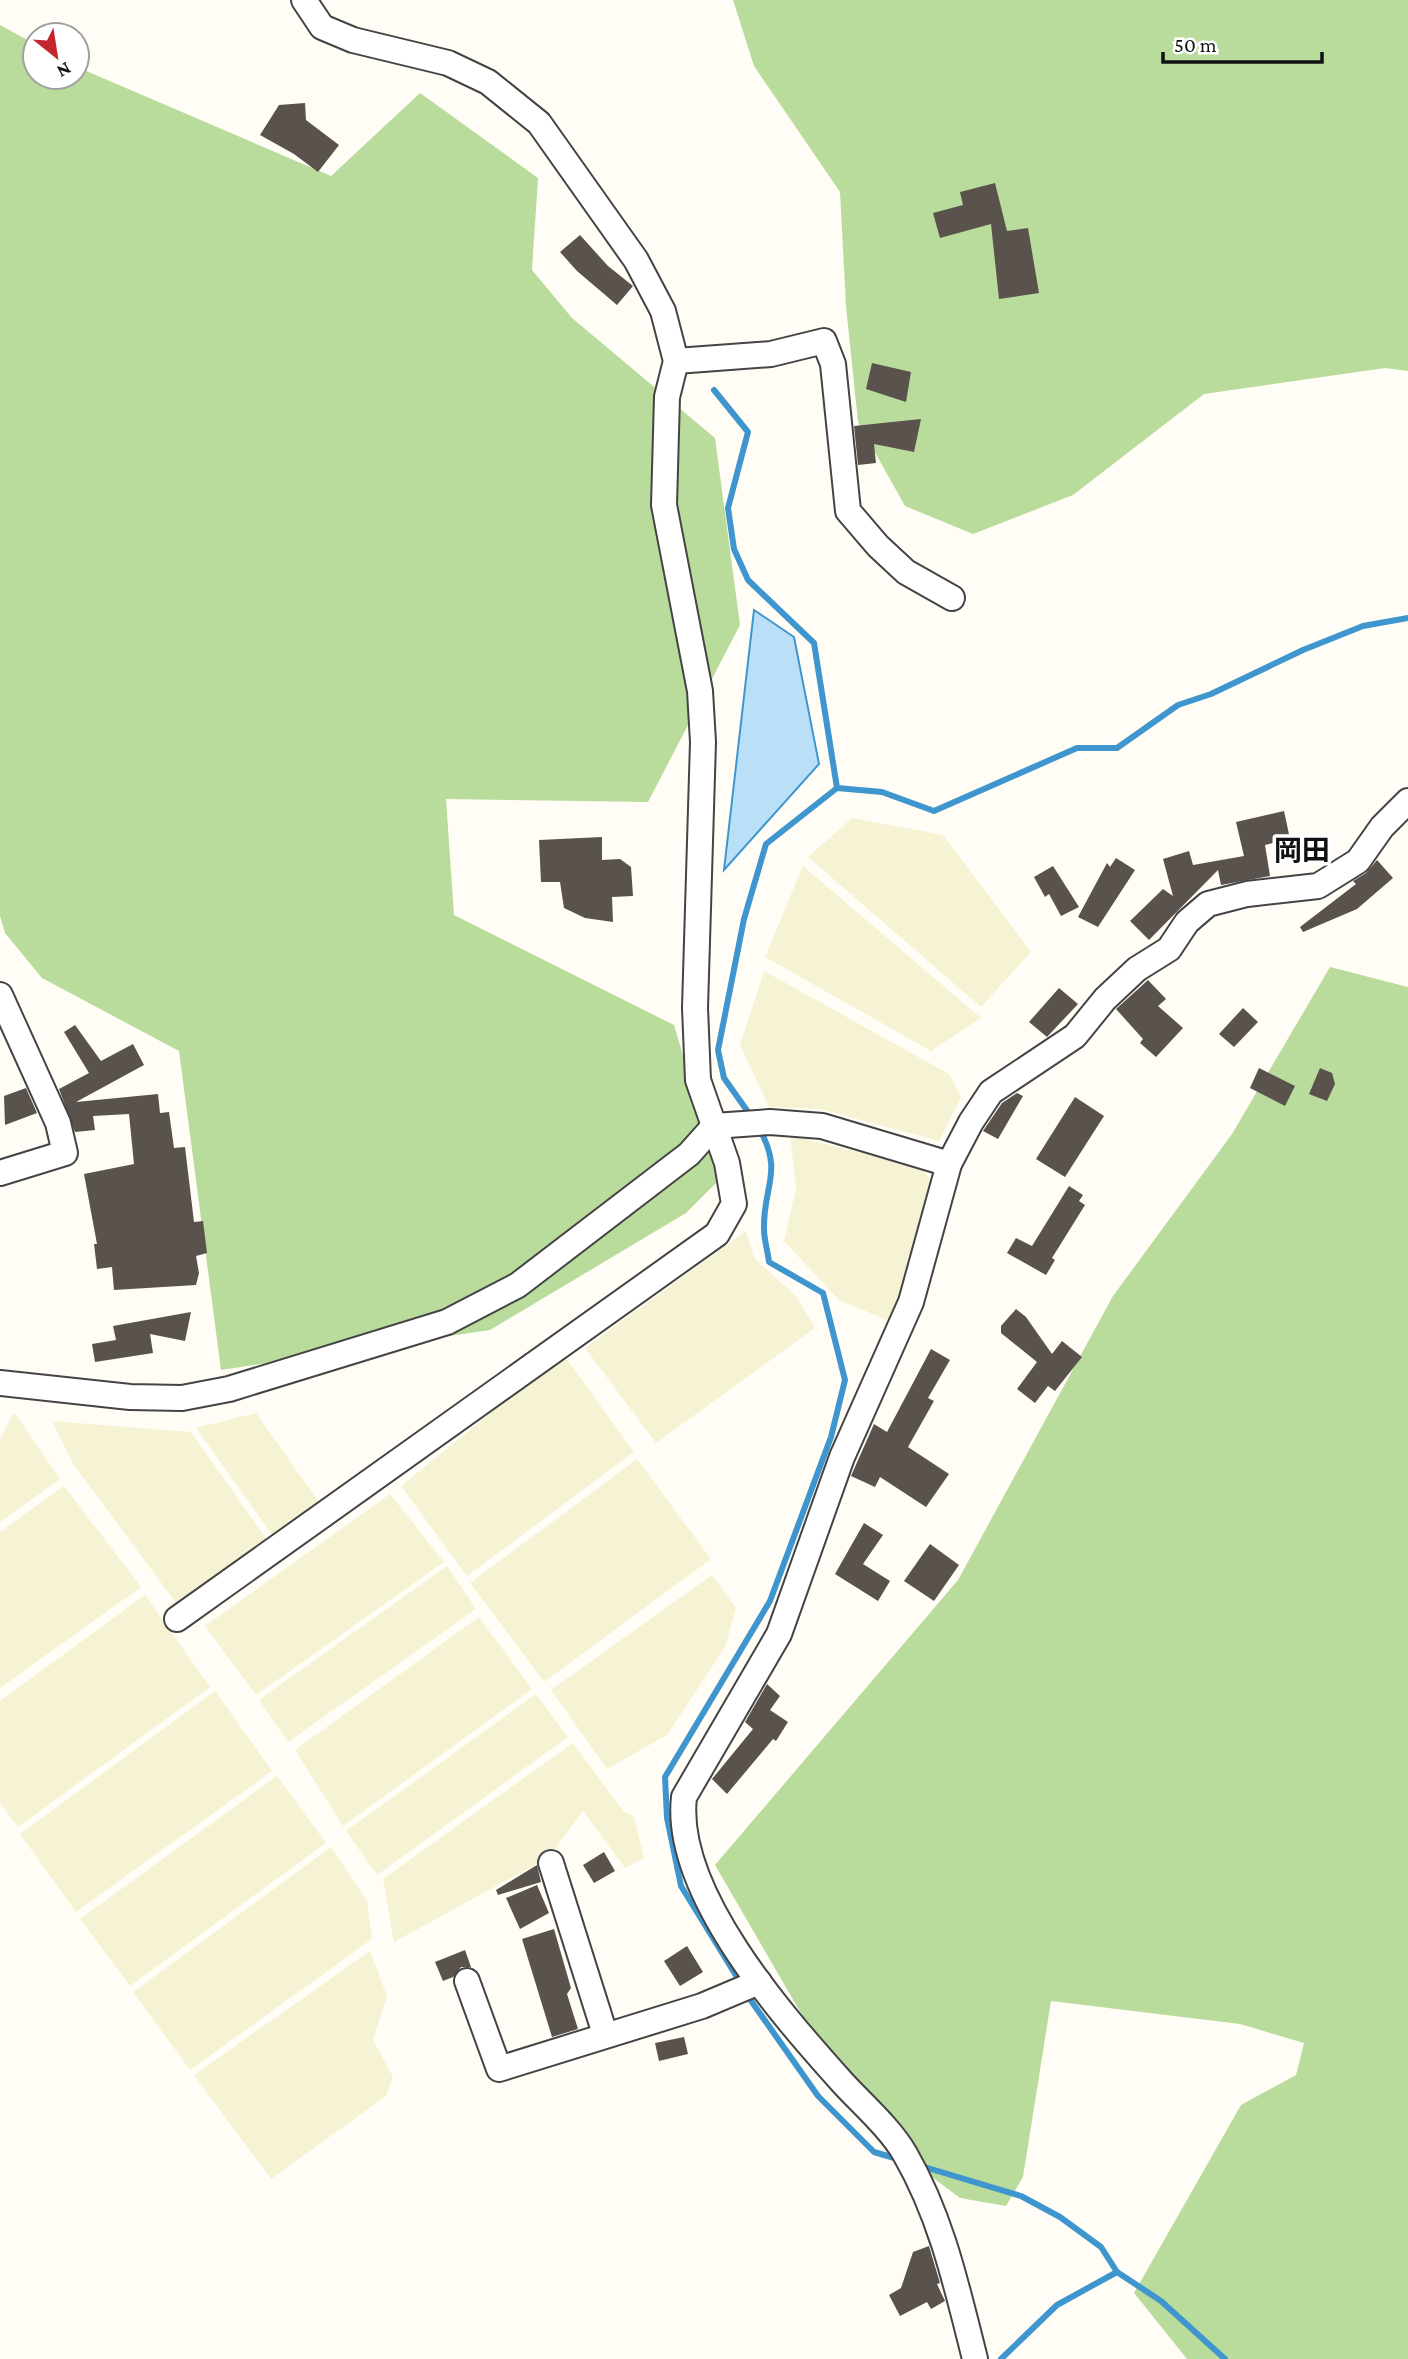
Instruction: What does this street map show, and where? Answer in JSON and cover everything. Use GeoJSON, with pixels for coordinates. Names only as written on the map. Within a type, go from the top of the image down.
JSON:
{"type":"FeatureCollection","features":[{"type":"Feature","properties":{"kind":"street"},"geometry":{"type":"LineString","coordinates":[[177,1619],[717,1234],[734,1204],[727,1163],[698,1080],[695,1008],[703,742],[700,691],[664,505],[667,397],[676,362],[663,311],[636,260],[539,123],[488,82],[448,63],[353,40],[322,27],[304,0]]}},
{"type":"Feature","properties":{"kind":"street"},"geometry":{"type":"LineString","coordinates":[[676,362],[771,354],[824,341],[833,364],[848,510],[878,546],[906,572],[952,598]]}},
{"type":"Feature","properties":{"kind":"street"},"geometry":{"type":"LineString","coordinates":[[973,2350],[953,2268],[932,2206],[904,2151],[754,1984],[700,1889],[682,1816],[684,1797],[779,1634],[842,1457],[911,1302],[949,1164],[971,1122],[991,1092],[1075,1036],[1105,999],[1137,969],[1169,949],[1187,922],[1208,904],[1247,894],[1318,886],[1358,861],[1382,827],[1408,802]]}},
{"type":"Feature","properties":{"kind":"street"},"geometry":{"type":"LineString","coordinates":[[0,995],[58,1123],[65,1153],[0,1174]]}},
{"type":"Feature","properties":{"kind":"street"},"geometry":{"type":"LineString","coordinates":[[0,1383],[130,1397],[182,1398],[229,1389],[447,1322],[518,1285],[689,1154],[714,1126],[798,1122],[833,1128],[949,1164]]}},
{"type":"Feature","properties":{"kind":"street"},"geometry":{"type":"LineString","coordinates":[[551,1863],[605,2035]]}},
{"type":"Feature","properties":{"kind":"street"},"geometry":{"type":"LineString","coordinates":[[467,1981],[499,2069],[726,1996],[754,1984]]}},
{"type":"Feature","properties":{"kind":"shaded area"},"geometry":{"type":"Polygon","coordinates":[[[852,818],[943,835],[1031,952],[981,1007],[808,857],[852,818]]]}},
{"type":"Feature","properties":{"kind":"shaded area"},"geometry":{"type":"Polygon","coordinates":[[[803,866],[981,1018],[931,1051],[765,957],[803,866]]]}},
{"type":"Feature","properties":{"kind":"shaded area"},"geometry":{"type":"Polygon","coordinates":[[[764,971],[949,1074],[961,1097],[939,1141],[820,1109],[769,1107],[740,1045],[764,971]]]}},
{"type":"Feature","properties":{"kind":"shaded area"},"geometry":{"type":"Polygon","coordinates":[[[790,1135],[921,1168],[931,1181],[892,1322],[839,1300],[784,1241],[796,1189],[790,1135]]]}},
{"type":"Feature","properties":{"kind":"shaded area"},"geometry":{"type":"Polygon","coordinates":[[[746,1231],[754,1258],[796,1296],[815,1328],[656,1443],[585,1348],[746,1231]]]}},
{"type":"Feature","properties":{"kind":"shaded area"},"geometry":{"type":"Polygon","coordinates":[[[563,1354],[634,1452],[467,1576],[401,1486],[563,1354]]]}},
{"type":"Feature","properties":{"kind":"shaded area"},"geometry":{"type":"Polygon","coordinates":[[[14,1412],[60,1479],[0,1522],[0,1439],[14,1412]]]}},
{"type":"Feature","properties":{"kind":"shaded area"},"geometry":{"type":"Polygon","coordinates":[[[256,1413],[321,1505],[275,1539],[196,1428],[256,1413]]]}},
{"type":"Feature","properties":{"kind":"shaded area"},"geometry":{"type":"Polygon","coordinates":[[[52,1421],[191,1432],[270,1544],[179,1607],[74,1465],[52,1421]]]}},
{"type":"Feature","properties":{"kind":"shaded area"},"geometry":{"type":"Polygon","coordinates":[[[637,1459],[711,1559],[544,1682],[470,1583],[637,1459]]]}},
{"type":"Feature","properties":{"kind":"shaded area"},"geometry":{"type":"Polygon","coordinates":[[[64,1486],[141,1587],[0,1688],[0,1532],[64,1486]]]}},
{"type":"Feature","properties":{"kind":"shaded area"},"geometry":{"type":"Polygon","coordinates":[[[390,1494],[444,1562],[256,1695],[205,1626],[390,1494]]]}},
{"type":"Feature","properties":{"kind":"shaded area"},"geometry":{"type":"Polygon","coordinates":[[[447,1566],[476,1609],[288,1742],[259,1700],[447,1566]]]}},
{"type":"Feature","properties":{"kind":"shaded area"},"geometry":{"type":"Polygon","coordinates":[[[712,1575],[736,1608],[725,1647],[667,1735],[607,1769],[551,1690],[712,1575]]]}},
{"type":"Feature","properties":{"kind":"shaded area"},"geometry":{"type":"Polygon","coordinates":[[[145,1595],[210,1687],[18,1827],[0,1803],[0,1701],[145,1595]]]}},
{"type":"Feature","properties":{"kind":"shaded area"},"geometry":{"type":"Polygon","coordinates":[[[479,1617],[532,1689],[343,1826],[295,1750],[479,1617]]]}},
{"type":"Feature","properties":{"kind":"shaded area"},"geometry":{"type":"Polygon","coordinates":[[[215,1691],[272,1771],[76,1912],[20,1834],[215,1691]]]}},
{"type":"Feature","properties":{"kind":"shaded area"},"geometry":{"type":"Polygon","coordinates":[[[536,1694],[568,1737],[377,1875],[346,1831],[536,1694]]]}},
{"type":"Feature","properties":{"kind":"shaded area"},"geometry":{"type":"Polygon","coordinates":[[[573,1743],[624,1812],[634,1816],[644,1858],[625,1868],[583,1811],[549,1857],[394,1942],[383,1879],[573,1743]]]}},
{"type":"Feature","properties":{"kind":"shaded area"},"geometry":{"type":"Polygon","coordinates":[[[277,1776],[326,1843],[130,1986],[80,1919],[277,1776]]]}},
{"type":"Feature","properties":{"kind":"shaded area"},"geometry":{"type":"Polygon","coordinates":[[[331,1847],[367,1901],[372,1939],[190,2070],[133,1992],[331,1847]]]}},
{"type":"Feature","properties":{"kind":"shaded area"},"geometry":{"type":"Polygon","coordinates":[[[370,1951],[387,1996],[373,2040],[393,2077],[386,2096],[271,2179],[194,2075],[370,1951]]]}},
{"type":"Feature","properties":{"kind":"green space"},"geometry":{"type":"Polygon","coordinates":[[[733,0],[1408,0],[1408,371],[1385,368],[1204,394],[1073,495],[973,534],[905,506],[858,422],[846,306],[840,192],[754,66],[733,0]]]}},
{"type":"Feature","properties":{"kind":"green space"},"geometry":{"type":"Polygon","coordinates":[[[0,25],[21,36],[21,91],[91,91],[91,73],[331,176],[420,93],[538,178],[532,270],[572,318],[715,438],[740,625],[648,802],[446,799],[454,915],[674,1025],[720,1179],[686,1213],[490,1330],[221,1370],[179,1051],[42,978],[5,933],[0,916],[0,25]]]}},
{"type":"Feature","properties":{"kind":"green space"},"geometry":{"type":"Polygon","coordinates":[[[1330,967],[1408,987],[1408,2359],[1187,2359],[1134,2293],[1241,2105],[1296,2075],[1304,2043],[1240,2024],[1051,2001],[1023,2177],[1006,2206],[960,2198],[868,2129],[715,1865],[958,1580],[1113,1296],[1232,1134],[1330,967]]]}},
{"type":"Feature","properties":{"kind":"water"},"geometry":{"type":"Polygon","coordinates":[[[754,610],[794,637],[819,764],[724,870],[754,610]]]}},
{"type":"Feature","properties":{"kind":"building"},"geometry":{"type":"Polygon","coordinates":[[[305,103],[306,120],[339,145],[318,172],[294,154],[260,135],[279,105],[305,103]]]}},
{"type":"Feature","properties":{"kind":"building"},"geometry":{"type":"Polygon","coordinates":[[[995,183],[1007,231],[1028,228],[1039,293],[999,299],[991,224],[940,238],[933,213],[963,205],[960,192],[995,183]]]}},
{"type":"Feature","properties":{"kind":"building"},"geometry":{"type":"Polygon","coordinates":[[[580,235],[608,266],[633,286],[617,305],[577,271],[560,252],[580,235]]]}},
{"type":"Feature","properties":{"kind":"building"},"geometry":{"type":"Polygon","coordinates":[[[872,363],[911,372],[906,402],[866,389],[872,363]]]}},
{"type":"Feature","properties":{"kind":"building"},"geometry":{"type":"Polygon","coordinates":[[[921,419],[914,452],[874,444],[876,463],[858,465],[854,426],[921,419]]]}},
{"type":"Feature","properties":{"kind":"building"},"geometry":{"type":"Polygon","coordinates":[[[1284,811],[1290,839],[1265,845],[1270,876],[1221,885],[1218,870],[1149,940],[1130,921],[1163,889],[1173,896],[1163,859],[1189,851],[1193,865],[1244,856],[1236,822],[1284,811]]]}},
{"type":"Feature","properties":{"kind":"building"},"geometry":{"type":"Polygon","coordinates":[[[602,837],[602,860],[620,859],[631,867],[633,896],[612,897],[613,922],[585,918],[564,908],[560,882],[541,882],[539,840],[602,837]]]}},
{"type":"Feature","properties":{"kind":"building"},"geometry":{"type":"Polygon","coordinates":[[[1116,858],[1135,870],[1098,927],[1078,917],[1107,863],[1110,867],[1116,858]]]}},
{"type":"Feature","properties":{"kind":"building"},"geometry":{"type":"Polygon","coordinates":[[[1377,860],[1393,878],[1357,909],[1303,932],[1300,927],[1356,884],[1353,881],[1366,873],[1377,860]]]}},
{"type":"Feature","properties":{"kind":"building"},"geometry":{"type":"Polygon","coordinates":[[[1053,866],[1079,907],[1061,916],[1049,894],[1045,897],[1034,877],[1053,866]]]}},
{"type":"Feature","properties":{"kind":"building"},"geometry":{"type":"Polygon","coordinates":[[[1148,980],[1166,999],[1158,1006],[1183,1028],[1156,1057],[1140,1043],[1143,1039],[1116,1009],[1148,980]]]}},
{"type":"Feature","properties":{"kind":"building"},"geometry":{"type":"Polygon","coordinates":[[[1059,988],[1078,1004],[1047,1037],[1029,1022],[1059,988]]]}},
{"type":"Feature","properties":{"kind":"building"},"geometry":{"type":"Polygon","coordinates":[[[1243,1008],[1258,1022],[1234,1047],[1219,1034],[1243,1008]]]}},
{"type":"Feature","properties":{"kind":"building"},"geometry":{"type":"Polygon","coordinates":[[[75,1025],[101,1061],[133,1044],[144,1065],[76,1102],[158,1094],[160,1113],[169,1112],[174,1148],[185,1147],[194,1222],[203,1221],[207,1253],[196,1256],[199,1273],[196,1285],[114,1290],[112,1267],[97,1269],[94,1244],[97,1244],[84,1174],[134,1164],[129,1114],[93,1116],[95,1130],[75,1132],[59,1089],[89,1073],[64,1032],[75,1025]]]}},
{"type":"Feature","properties":{"kind":"building"},"geometry":{"type":"Polygon","coordinates":[[[1259,1068],[1295,1086],[1285,1106],[1250,1088],[1259,1068]]]}},
{"type":"Feature","properties":{"kind":"building"},"geometry":{"type":"Polygon","coordinates":[[[1320,1068],[1332,1073],[1335,1084],[1327,1101],[1309,1094],[1320,1068]]]}},
{"type":"Feature","properties":{"kind":"building"},"geometry":{"type":"Polygon","coordinates":[[[26,1088],[37,1113],[5,1125],[4,1096],[26,1088]]]}},
{"type":"Feature","properties":{"kind":"building"},"geometry":{"type":"Polygon","coordinates":[[[1017,1093],[1023,1096],[998,1139],[983,1131],[1002,1103],[1017,1093]]]}},
{"type":"Feature","properties":{"kind":"building"},"geometry":{"type":"Polygon","coordinates":[[[1075,1097],[1104,1116],[1065,1177],[1036,1159],[1075,1097]]]}},
{"type":"Feature","properties":{"kind":"building"},"geometry":{"type":"Polygon","coordinates":[[[1069,1186],[1083,1195],[1079,1201],[1085,1205],[1052,1258],[1055,1260],[1046,1275],[1007,1253],[1016,1238],[1032,1246],[1069,1186]]]}},
{"type":"Feature","properties":{"kind":"building"},"geometry":{"type":"Polygon","coordinates":[[[1016,1309],[1026,1317],[1052,1354],[1062,1341],[1082,1357],[1055,1391],[1048,1386],[1035,1403],[1017,1389],[1037,1362],[1001,1333],[1001,1326],[1016,1309]]]}},
{"type":"Feature","properties":{"kind":"building"},"geometry":{"type":"Polygon","coordinates":[[[191,1312],[185,1341],[150,1334],[153,1353],[95,1362],[92,1344],[116,1340],[113,1326],[191,1312]]]}},
{"type":"Feature","properties":{"kind":"building"},"geometry":{"type":"Polygon","coordinates":[[[931,1349],[950,1360],[928,1398],[934,1401],[908,1447],[949,1474],[926,1507],[880,1477],[875,1487],[851,1476],[874,1424],[887,1432],[931,1349]]]}},
{"type":"Feature","properties":{"kind":"building"},"geometry":{"type":"Polygon","coordinates":[[[864,1523],[883,1535],[863,1564],[890,1581],[878,1601],[835,1574],[864,1523]]]}},
{"type":"Feature","properties":{"kind":"building"},"geometry":{"type":"Polygon","coordinates":[[[930,1544],[959,1565],[934,1601],[904,1581],[930,1544]]]}},
{"type":"Feature","properties":{"kind":"building"},"geometry":{"type":"Polygon","coordinates":[[[767,1684],[780,1696],[770,1710],[788,1722],[776,1741],[773,1739],[727,1794],[712,1779],[753,1729],[745,1722],[767,1684]]]}},
{"type":"Feature","properties":{"kind":"building"},"geometry":{"type":"Polygon","coordinates":[[[604,1852],[615,1871],[594,1883],[583,1865],[604,1852]]]}},
{"type":"Feature","properties":{"kind":"building"},"geometry":{"type":"Polygon","coordinates":[[[537,1865],[541,1882],[498,1895],[496,1890],[537,1865]]]}},
{"type":"Feature","properties":{"kind":"building"},"geometry":{"type":"Polygon","coordinates":[[[537,1885],[549,1913],[520,1929],[506,1898],[537,1885]]]}},
{"type":"Feature","properties":{"kind":"building"},"geometry":{"type":"Polygon","coordinates":[[[554,1929],[571,1988],[567,1994],[578,2029],[552,2037],[522,1939],[554,1929]]]}},
{"type":"Feature","properties":{"kind":"building"},"geometry":{"type":"Polygon","coordinates":[[[687,1946],[703,1972],[680,1986],[664,1961],[687,1946]]]}},
{"type":"Feature","properties":{"kind":"building"},"geometry":{"type":"Polygon","coordinates":[[[465,1950],[471,1967],[461,1967],[453,1977],[443,1981],[435,1962],[465,1950]]]}},
{"type":"Feature","properties":{"kind":"building"},"geometry":{"type":"Polygon","coordinates":[[[684,2037],[688,2054],[659,2061],[655,2043],[684,2037]]]}},
{"type":"Feature","properties":{"kind":"building"},"geometry":{"type":"Polygon","coordinates":[[[929,2246],[940,2283],[937,2284],[945,2301],[931,2309],[927,2302],[900,2316],[889,2295],[901,2288],[913,2252],[929,2246]]]}},
{"type":"Feature","properties":{"kind":"waterway"},"geometry":{"type":"LineString","coordinates":[[714,390],[748,432],[728,508],[734,549],[748,580],[814,643],[837,788]]}},
{"type":"Feature","properties":{"kind":"waterway"},"geometry":{"type":"LineString","coordinates":[[753,1119],[724,1078],[718,1050],[744,919],[766,844],[837,788],[882,792],[934,811],[1077,748],[1117,748],[1178,705],[1211,694],[1303,650],[1363,626],[1408,618]]}},
{"type":"Feature","properties":{"kind":"waterway"},"geometry":{"type":"LineString","coordinates":[[740,1982],[681,1886],[667,1818],[665,1777],[770,1601],[831,1437],[845,1380],[823,1293],[769,1262],[764,1229],[771,1168],[766,1143],[759,1128]]}},
{"type":"Feature","properties":{"kind":"waterway"},"geometry":{"type":"LineString","coordinates":[[747,1995],[818,2096],[874,2152],[901,2160]]}},
{"type":"Feature","properties":{"kind":"waterway"},"geometry":{"type":"LineString","coordinates":[[921,2166],[1021,2196],[1060,2217],[1101,2247],[1117,2272],[1161,2301],[1225,2359]]}},
{"type":"Feature","properties":{"kind":"waterway"},"geometry":{"type":"LineString","coordinates":[[1001,2359],[1057,2305],[1117,2272]]}},
{"type":"Feature","properties":{"kind":"district","name":"岡田"},"geometry":{"type":"Point","coordinates":[1302,850]}}]}
